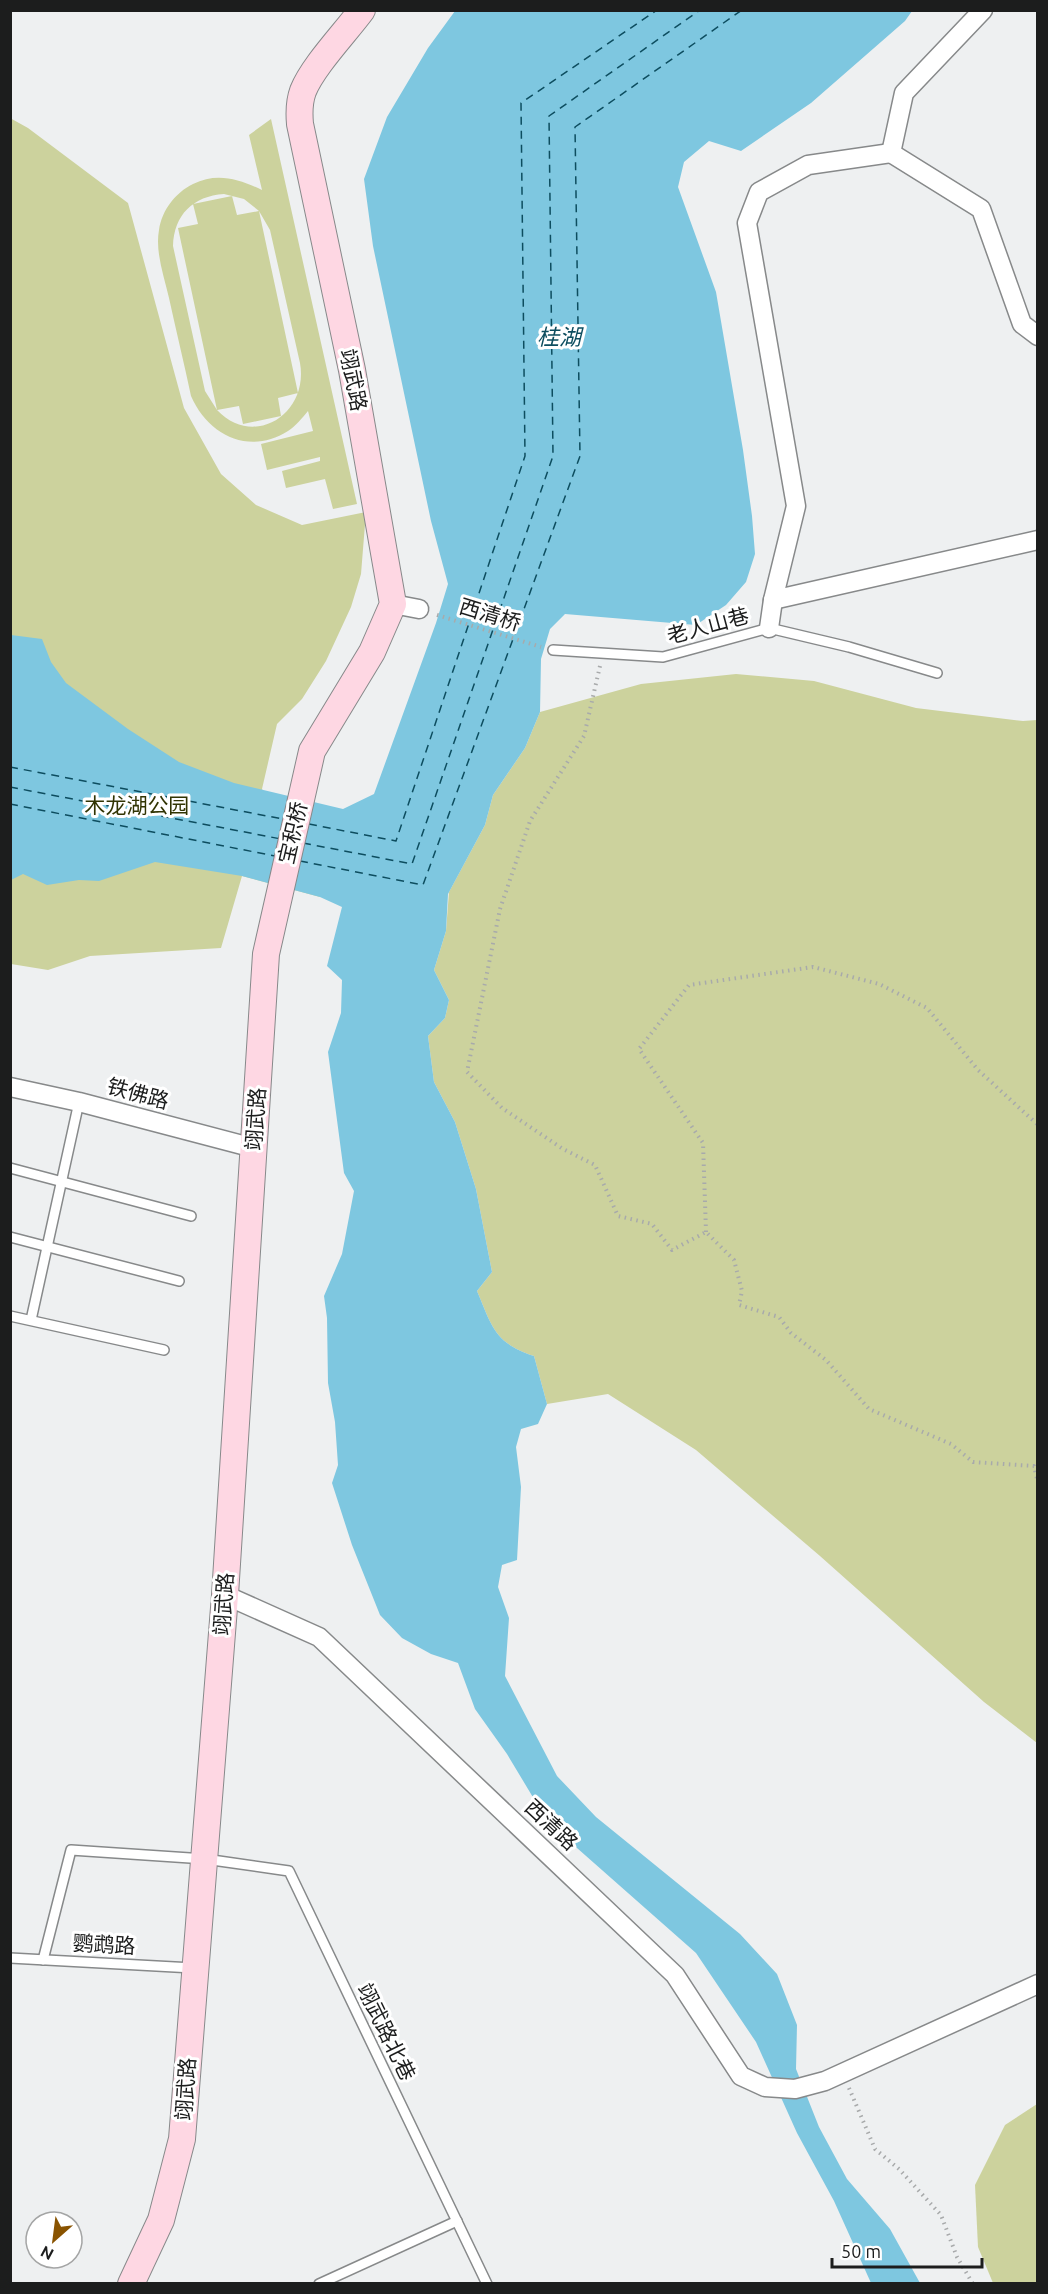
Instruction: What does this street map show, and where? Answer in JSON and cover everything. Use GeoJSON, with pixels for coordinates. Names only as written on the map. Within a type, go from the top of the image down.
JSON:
{"type":"FeatureCollection","features":[{"type":"Feature","properties":{"kind":"main road","name":"翊武路"},"geometry":{"type":"LineString","coordinates":[[362,10],[311,76],[303,92],[299,116],[352,370],[393,604]]}},
{"type":"Feature","properties":{"kind":"main road","name":"宝积桥"},"geometry":{"type":"LineString","coordinates":[[274,916],[312,751],[372,652],[393,604]]}},
{"type":"Feature","properties":{"kind":"main road","name":"翊武路"},"geometry":{"type":"LineString","coordinates":[[131,2283],[161,2220],[182,2139],[225,1595],[266,954],[274,916]]}},
{"type":"Feature","properties":{"kind":"street"},"geometry":{"type":"LineString","coordinates":[[891,153],[904,93],[983,10]]}},
{"type":"Feature","properties":{"kind":"street"},"geometry":{"type":"LineString","coordinates":[[769,628],[773,600],[796,506],[747,223],[759,192],[808,165],[891,153],[981,209],[1022,324],[1038,336]]}},
{"type":"Feature","properties":{"kind":"street"},"geometry":{"type":"LineString","coordinates":[[773,600],[1038,540]]}},
{"type":"Feature","properties":{"kind":"street"},"geometry":{"type":"LineString","coordinates":[[393,604],[419,609]]}},
{"type":"Feature","properties":{"kind":"street","name":"铁佛路"},"geometry":{"type":"LineString","coordinates":[[10,1088],[79,1102],[254,1148]]}},
{"type":"Feature","properties":{"kind":"street","name":"西清路"},"geometry":{"type":"LineString","coordinates":[[225,1595],[319,1637],[675,1975],[741,2076],[765,2087],[795,2089],[825,2081],[1038,1984]]}},
{"type":"Feature","properties":{"kind":"lane","name":"老人山巷"},"geometry":{"type":"LineString","coordinates":[[553,650],[663,657],[769,628],[849,647],[937,673]]}},
{"type":"Feature","properties":{"kind":"lane"},"geometry":{"type":"LineString","coordinates":[[31,1320],[79,1102]]}},
{"type":"Feature","properties":{"kind":"lane"},"geometry":{"type":"LineString","coordinates":[[10,1168],[191,1216]]}},
{"type":"Feature","properties":{"kind":"lane"},"geometry":{"type":"LineString","coordinates":[[10,1237],[179,1281]]}},
{"type":"Feature","properties":{"kind":"lane"},"geometry":{"type":"LineString","coordinates":[[10,1316],[164,1350]]}},
{"type":"Feature","properties":{"kind":"lane"},"geometry":{"type":"LineString","coordinates":[[43,1960],[71,1850],[205,1859]]}},
{"type":"Feature","properties":{"kind":"lane","name":"翊武路北巷"},"geometry":{"type":"LineString","coordinates":[[205,1859],[289,1871],[487,2283]]}},
{"type":"Feature","properties":{"kind":"lane","name":"鹦鹉路"},"geometry":{"type":"LineString","coordinates":[[10,1958],[196,1968]]}},
{"type":"Feature","properties":{"kind":"lane"},"geometry":{"type":"LineString","coordinates":[[319,2283],[457,2221]]}},
{"type":"Feature","properties":{"kind":"path","name":"西清桥"},"geometry":{"type":"LineString","coordinates":[[419,609],[553,650]]}},
{"type":"Feature","properties":{"kind":"path"},"geometry":{"type":"LineString","coordinates":[[602,653],[584,735],[530,821],[500,909],[466,1072],[502,1108],[563,1149],[595,1165],[618,1216],[652,1224],[672,1250],[706,1232]]}},
{"type":"Feature","properties":{"kind":"path"},"geometry":{"type":"LineString","coordinates":[[1038,1125],[978,1070],[927,1008],[879,984],[813,967],[688,985],[639,1049],[703,1143],[706,1232],[734,1260],[742,1291],[739,1305],[779,1317],[791,1333],[826,1360],[869,1408],[951,1444],[973,1462],[1034,1466],[1038,1483]]}},
{"type":"Feature","properties":{"kind":"path"},"geometry":{"type":"LineString","coordinates":[[843,2074],[875,2149],[899,2169],[941,2215],[957,2257],[973,2283]]}},
{"type":"Feature","properties":{"kind":"green space","name":"木龙湖公园"},"geometry":{"type":"Polygon","coordinates":[[[10,118],[28,128],[128,203],[184,408],[221,474],[256,505],[302,525],[366,512],[361,574],[351,607],[326,661],[302,699],[277,724],[262,789],[320,897],[242,876],[221,948],[90,956],[48,970],[11,964],[10,118]]]}},
{"type":"Feature","properties":{"kind":"green space"},"geometry":{"type":"Polygon","coordinates":[[[271,119],[357,504],[333,509],[325,479],[286,488],[282,471],[320,461],[320,457],[267,470],[261,444],[313,431],[308,411],[291,429],[273,438],[259,442],[245,441],[219,431],[198,410],[191,396],[159,255],[158,238],[161,223],[166,209],[175,197],[202,180],[228,178],[262,190],[249,135],[271,119]],[[224,194],[213,196],[194,204],[232,196],[224,194]],[[232,196],[237,215],[259,211],[244,199],[232,196]],[[193,204],[181,216],[174,235],[173,246],[205,391],[217,410],[178,228],[198,224],[193,204]],[[259,211],[298,391],[301,381],[300,363],[270,230],[259,211]],[[297,393],[278,398],[281,416],[287,411],[297,393]],[[239,406],[217,410],[232,421],[247,426],[262,426],[281,416],[243,424],[239,406]]]}},
{"type":"Feature","properties":{"kind":"green space"},"geometry":{"type":"Polygon","coordinates":[[[736,674],[814,681],[916,708],[1023,721],[1037,720],[1037,1743],[984,1702],[820,1556],[696,1450],[608,1394],[547,1404],[534,1356],[502,1339],[491,1324],[477,1291],[492,1272],[476,1189],[455,1122],[434,1082],[428,1036],[445,1018],[449,1000],[434,970],[446,931],[449,892],[485,825],[493,795],[525,748],[540,712],[641,684],[736,674]]]}},
{"type":"Feature","properties":{"kind":"green space"},"geometry":{"type":"Polygon","coordinates":[[[1037,2104],[1037,2283],[993,2283],[978,2247],[975,2185],[1005,2125],[1037,2104]]]}},
{"type":"Feature","properties":{"kind":"water","name":"桂湖"},"geometry":{"type":"Polygon","coordinates":[[[455,11],[912,11],[905,21],[811,103],[741,151],[709,141],[684,162],[678,187],[716,292],[743,450],[755,554],[746,582],[726,605],[696,625],[565,614],[550,629],[541,659],[540,712],[525,748],[493,795],[485,825],[448,894],[446,931],[434,970],[449,1000],[445,1018],[428,1036],[434,1082],[455,1122],[476,1189],[492,1272],[477,1291],[491,1324],[502,1339],[534,1356],[547,1404],[538,1424],[521,1429],[516,1447],[521,1487],[517,1560],[502,1565],[498,1587],[509,1618],[505,1676],[557,1776],[596,1817],[740,1934],[777,1974],[797,2025],[796,2069],[819,2127],[847,2179],[890,2229],[920,2283],[871,2283],[834,2201],[797,2133],[756,2042],[696,1953],[560,1833],[534,1799],[507,1754],[475,1709],[458,1663],[431,1654],[402,1638],[380,1615],[352,1545],[332,1483],[338,1465],[335,1422],[328,1383],[327,1318],[324,1296],[342,1254],[354,1191],[344,1173],[328,1052],[341,1013],[342,980],[327,966],[342,907],[320,897],[242,876],[155,862],[99,881],[79,880],[47,885],[23,874],[11,880],[11,635],[42,639],[51,662],[66,683],[128,729],[179,762],[234,783],[343,809],[374,794],[448,584],[431,521],[373,246],[364,179],[387,117],[428,48],[455,11]]]}},
{"type":"Feature","properties":{"kind":"ferry route"},"geometry":{"type":"LineString","coordinates":[[309,824],[396,841],[525,456],[521,103],[657,10]]}},
{"type":"Feature","properties":{"kind":"ferry route"},"geometry":{"type":"LineString","coordinates":[[303,843],[412,864],[553,456],[549,116],[700,10]]}},
{"type":"Feature","properties":{"kind":"ferry route"},"geometry":{"type":"LineString","coordinates":[[300,861],[423,885],[580,456],[575,127],[742,10]]}},
{"type":"Feature","properties":{"kind":"ferry route"},"geometry":{"type":"LineString","coordinates":[[10,767],[283,819]]}},
{"type":"Feature","properties":{"kind":"ferry route"},"geometry":{"type":"LineString","coordinates":[[10,787],[281,839]]}},
{"type":"Feature","properties":{"kind":"ferry route"},"geometry":{"type":"LineString","coordinates":[[10,804],[275,856]]}}]}
